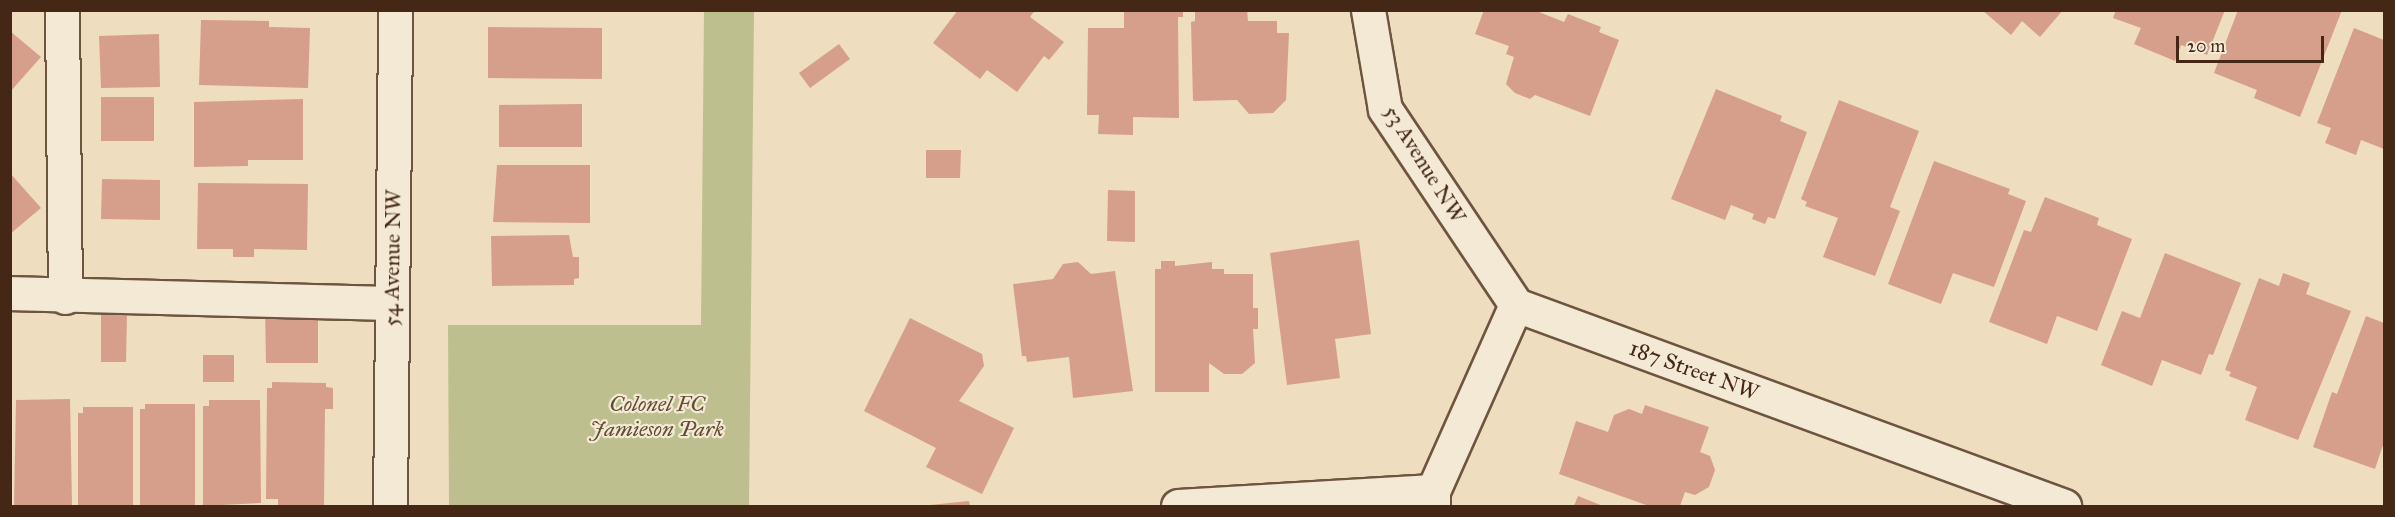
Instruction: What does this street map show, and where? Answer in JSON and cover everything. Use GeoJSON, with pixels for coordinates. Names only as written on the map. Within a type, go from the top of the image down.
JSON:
{"type":"FeatureCollection","features":[{"type":"Feature","properties":{"kind":"street"},"geometry":{"type":"LineString","coordinates":[[62,10],[65,297]]}},
{"type":"Feature","properties":{"kind":"street","name":"54 Avenue NW"},"geometry":{"type":"LineString","coordinates":[[390,507],[395,10]]}},
{"type":"Feature","properties":{"kind":"street","name":"53 Avenue NW"},"geometry":{"type":"LineString","coordinates":[[1368,10],[1385,109],[1515,304]]}},
{"type":"Feature","properties":{"kind":"street"},"geometry":{"type":"LineString","coordinates":[[10,293],[65,297],[392,303]]}},
{"type":"Feature","properties":{"kind":"street"},"geometry":{"type":"LineString","coordinates":[[1178,507],[1433,499],[1515,304]]}},
{"type":"Feature","properties":{"kind":"street","name":"187 Street NW"},"geometry":{"type":"LineString","coordinates":[[1515,304],[2064,507]]}},
{"type":"Feature","properties":{"kind":"green space","name":"Colonel FC Jamieson Park"},"geometry":{"type":"Polygon","coordinates":[[[704,11],[754,11],[749,506],[449,506],[448,325],[701,325],[704,11]]]}},
{"type":"Feature","properties":{"kind":"building"},"geometry":{"type":"Polygon","coordinates":[[[958,10],[1035,10],[1030,17],[1064,42],[1049,60],[1044,56],[1017,92],[987,70],[980,79],[933,43],[958,10]]]}},
{"type":"Feature","properties":{"kind":"building"},"geometry":{"type":"Polygon","coordinates":[[[1124,10],[1183,10],[1183,17],[1178,17],[1179,118],[1133,117],[1133,135],[1098,134],[1099,115],[1087,115],[1088,28],[1124,28],[1124,10]]]}},
{"type":"Feature","properties":{"kind":"building"},"geometry":{"type":"Polygon","coordinates":[[[1195,10],[1247,10],[1248,21],[1277,21],[1277,33],[1289,33],[1286,100],[1273,113],[1249,114],[1237,100],[1193,101],[1191,22],[1195,21],[1195,10]]]}},
{"type":"Feature","properties":{"kind":"building"},"geometry":{"type":"Polygon","coordinates":[[[1484,10],[1534,10],[1564,22],[1568,14],[1601,27],[1599,32],[1619,40],[1590,116],[1535,95],[1530,99],[1515,93],[1506,84],[1514,57],[1506,54],[1509,46],[1475,34],[1484,10]]]}},
{"type":"Feature","properties":{"kind":"building"},"geometry":{"type":"Polygon","coordinates":[[[1982,10],[2063,10],[2040,37],[2022,21],[2011,35],[1982,10]]]}},
{"type":"Feature","properties":{"kind":"building"},"geometry":{"type":"Polygon","coordinates":[[[2116,10],[2225,10],[2207,55],[2181,45],[2175,61],[2134,44],[2141,28],[2113,18],[2116,10]]]}},
{"type":"Feature","properties":{"kind":"building"},"geometry":{"type":"Polygon","coordinates":[[[2238,10],[2342,10],[2300,117],[2254,98],[2257,90],[2214,73],[2238,10]]]}},
{"type":"Feature","properties":{"kind":"building"},"geometry":{"type":"Polygon","coordinates":[[[201,20],[269,21],[269,27],[310,28],[308,88],[199,85],[201,20]]]}},
{"type":"Feature","properties":{"kind":"building"},"geometry":{"type":"Polygon","coordinates":[[[488,27],[602,28],[602,79],[488,78],[488,27]]]}},
{"type":"Feature","properties":{"kind":"building"},"geometry":{"type":"Polygon","coordinates":[[[2354,28],[2384,40],[2384,149],[2361,140],[2356,155],[2325,143],[2331,128],[2317,123],[2354,28]]]}},
{"type":"Feature","properties":{"kind":"building"},"geometry":{"type":"Polygon","coordinates":[[[10,31],[41,57],[10,92],[10,31]]]}},
{"type":"Feature","properties":{"kind":"building"},"geometry":{"type":"Polygon","coordinates":[[[159,34],[160,87],[101,88],[99,36],[159,34]]]}},
{"type":"Feature","properties":{"kind":"building"},"geometry":{"type":"Polygon","coordinates":[[[839,44],[850,59],[810,88],[799,73],[839,44]]]}},
{"type":"Feature","properties":{"kind":"building"},"geometry":{"type":"Polygon","coordinates":[[[1716,89],[1782,116],[1780,121],[1807,132],[1775,219],[1768,217],[1765,224],[1752,219],[1754,214],[1731,205],[1725,220],[1671,199],[1716,89]]]}},
{"type":"Feature","properties":{"kind":"building"},"geometry":{"type":"Polygon","coordinates":[[[101,97],[154,97],[154,141],[101,141],[101,97]]]}},
{"type":"Feature","properties":{"kind":"building"},"geometry":{"type":"Polygon","coordinates":[[[303,99],[303,160],[248,160],[248,166],[194,167],[194,102],[303,99]]]}},
{"type":"Feature","properties":{"kind":"building"},"geometry":{"type":"Polygon","coordinates":[[[1839,100],[1919,131],[1890,207],[1900,211],[1875,276],[1823,257],[1838,218],[1805,206],[1807,202],[1801,199],[1839,100]]]}},
{"type":"Feature","properties":{"kind":"building"},"geometry":{"type":"Polygon","coordinates":[[[582,104],[582,147],[499,147],[499,105],[582,104]]]}},
{"type":"Feature","properties":{"kind":"building"},"geometry":{"type":"Polygon","coordinates":[[[926,150],[961,150],[960,178],[926,178],[926,150]]]}},
{"type":"Feature","properties":{"kind":"building"},"geometry":{"type":"Polygon","coordinates":[[[1934,161],[2010,189],[2008,194],[2026,201],[1994,287],[1953,273],[1941,304],[1888,284],[1934,161]]]}},
{"type":"Feature","properties":{"kind":"building"},"geometry":{"type":"Polygon","coordinates":[[[497,165],[590,165],[590,223],[493,222],[497,165]]]}},
{"type":"Feature","properties":{"kind":"building"},"geometry":{"type":"Polygon","coordinates":[[[10,173],[41,208],[10,234],[10,173]]]}},
{"type":"Feature","properties":{"kind":"building"},"geometry":{"type":"Polygon","coordinates":[[[102,179],[160,180],[160,220],[101,219],[102,179]]]}},
{"type":"Feature","properties":{"kind":"building"},"geometry":{"type":"Polygon","coordinates":[[[198,183],[308,184],[307,250],[254,249],[254,257],[233,257],[233,249],[197,249],[198,183]]]}},
{"type":"Feature","properties":{"kind":"building"},"geometry":{"type":"Polygon","coordinates":[[[1108,190],[1135,191],[1135,242],[1107,241],[1108,190]]]}},
{"type":"Feature","properties":{"kind":"building"},"geometry":{"type":"Polygon","coordinates":[[[2045,197],[2099,218],[2097,225],[2132,239],[2097,331],[2057,316],[2047,344],[1989,322],[2024,230],[2031,232],[2045,197]]]}},
{"type":"Feature","properties":{"kind":"building"},"geometry":{"type":"Polygon","coordinates":[[[569,235],[573,257],[579,257],[579,278],[574,279],[574,285],[492,286],[491,236],[569,235]]]}},
{"type":"Feature","properties":{"kind":"building"},"geometry":{"type":"Polygon","coordinates":[[[1359,240],[1371,334],[1335,339],[1340,378],[1287,385],[1270,253],[1359,240]]]}},
{"type":"Feature","properties":{"kind":"building"},"geometry":{"type":"Polygon","coordinates":[[[2165,253],[2241,283],[2213,355],[2209,354],[2201,375],[2162,360],[2152,386],[2101,365],[2122,311],[2140,318],[2165,253]]]}},
{"type":"Feature","properties":{"kind":"building"},"geometry":{"type":"Polygon","coordinates":[[[1161,261],[1175,261],[1175,266],[1212,262],[1212,269],[1224,269],[1224,274],[1253,274],[1253,308],[1258,308],[1258,329],[1253,329],[1255,363],[1242,374],[1224,374],[1209,363],[1209,392],[1155,392],[1155,269],[1161,269],[1161,261]]]}},
{"type":"Feature","properties":{"kind":"building"},"geometry":{"type":"Polygon","coordinates":[[[1078,262],[1091,274],[1115,271],[1133,391],[1073,398],[1069,357],[1027,362],[1026,356],[1022,356],[1013,284],[1053,279],[1063,264],[1078,262]]]}},
{"type":"Feature","properties":{"kind":"building"},"geometry":{"type":"Polygon","coordinates":[[[2283,273],[2310,283],[2306,294],[2351,311],[2298,440],[2245,420],[2257,387],[2229,376],[2231,372],[2225,370],[2259,278],[2279,286],[2283,273]]]}},
{"type":"Feature","properties":{"kind":"building"},"geometry":{"type":"Polygon","coordinates":[[[265,304],[318,304],[318,363],[266,363],[265,304]]]}},
{"type":"Feature","properties":{"kind":"building"},"geometry":{"type":"Polygon","coordinates":[[[101,313],[127,313],[126,362],[101,362],[101,313]]]}},
{"type":"Feature","properties":{"kind":"building"},"geometry":{"type":"Polygon","coordinates":[[[2366,316],[2384,323],[2384,442],[2375,469],[2313,447],[2332,392],[2337,394],[2366,316]]]}},
{"type":"Feature","properties":{"kind":"building"},"geometry":{"type":"Polygon","coordinates":[[[910,318],[982,354],[984,366],[959,401],[1014,428],[982,494],[926,467],[936,448],[864,411],[910,318]]]}},
{"type":"Feature","properties":{"kind":"building"},"geometry":{"type":"Polygon","coordinates":[[[203,355],[234,355],[234,382],[203,382],[203,355]]]}},
{"type":"Feature","properties":{"kind":"building"},"geometry":{"type":"Polygon","coordinates":[[[272,382],[326,383],[326,387],[333,388],[333,409],[325,409],[324,506],[278,505],[278,499],[266,499],[267,388],[272,388],[272,382]]]}},
{"type":"Feature","properties":{"kind":"building"},"geometry":{"type":"Polygon","coordinates":[[[70,399],[72,505],[14,506],[16,400],[70,399]]]}},
{"type":"Feature","properties":{"kind":"building"},"geometry":{"type":"Polygon","coordinates":[[[209,400],[260,400],[261,503],[203,506],[203,406],[209,406],[209,400]]]}},
{"type":"Feature","properties":{"kind":"building"},"geometry":{"type":"Polygon","coordinates":[[[145,404],[195,404],[195,506],[140,506],[140,409],[145,409],[145,404]]]}},
{"type":"Feature","properties":{"kind":"building"},"geometry":{"type":"Polygon","coordinates":[[[1645,405],[1709,427],[1700,452],[1710,456],[1715,470],[1709,487],[1695,495],[1685,492],[1680,506],[1649,506],[1559,474],[1576,421],[1608,432],[1614,415],[1629,409],[1642,414],[1645,405]]]}},
{"type":"Feature","properties":{"kind":"building"},"geometry":{"type":"Polygon","coordinates":[[[83,407],[133,407],[133,506],[78,506],[78,413],[83,413],[83,407]]]}},
{"type":"Feature","properties":{"kind":"building"},"geometry":{"type":"Polygon","coordinates":[[[1578,496],[1603,506],[1574,506],[1578,496]]]}},
{"type":"Feature","properties":{"kind":"building"},"geometry":{"type":"Polygon","coordinates":[[[969,501],[970,506],[930,506],[930,505],[969,501]]]}}]}
